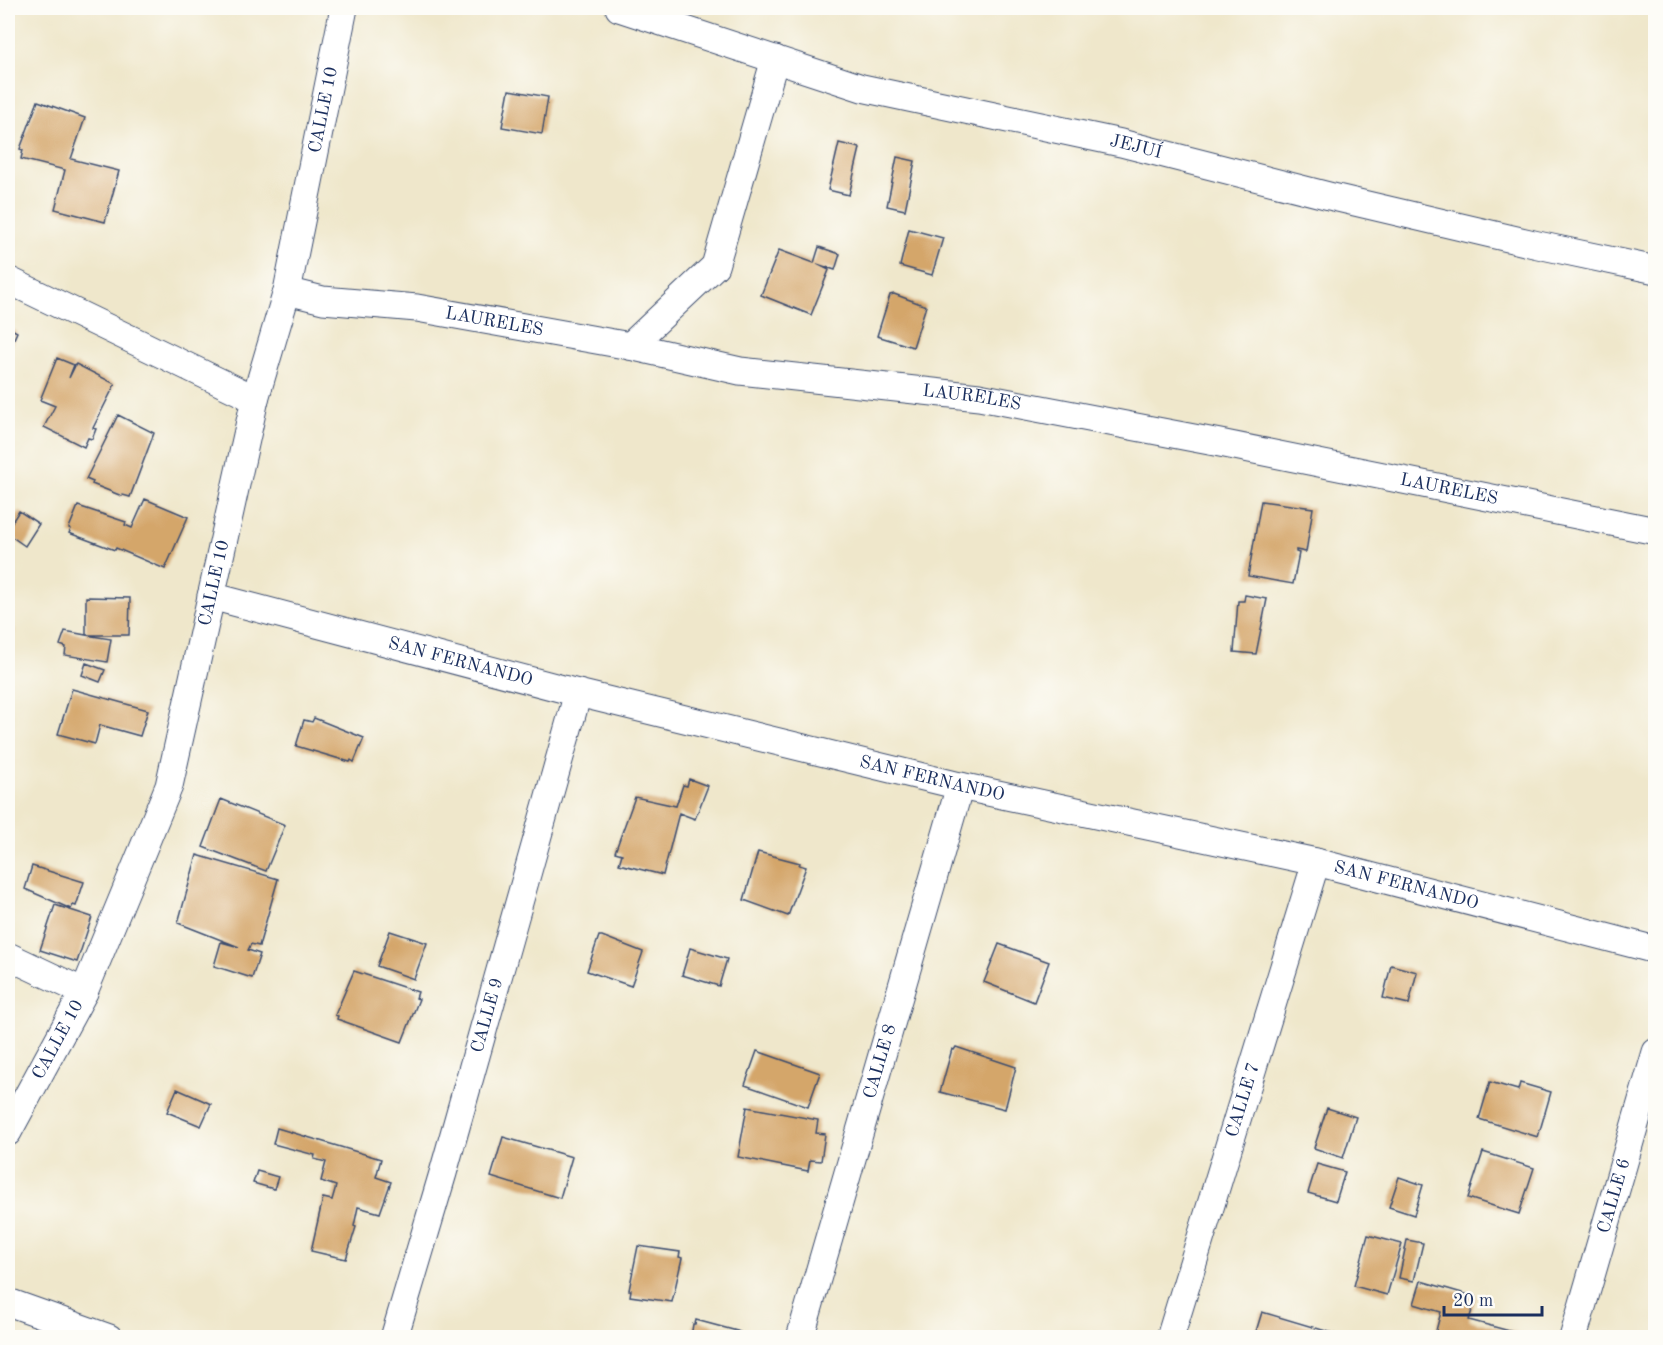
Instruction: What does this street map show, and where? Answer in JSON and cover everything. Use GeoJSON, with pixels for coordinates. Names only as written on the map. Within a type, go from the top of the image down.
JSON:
{"type":"FeatureCollection","features":[{"type":"Feature","properties":{"kind":"street","name":"CALLE 10"},"geometry":{"type":"LineString","coordinates":[[8,1132],[84,992],[169,786],[255,399],[287,291],[344,8]]}},
{"type":"Feature","properties":{"kind":"street","name":"JEJUÍ"},"geometry":{"type":"LineString","coordinates":[[619,8],[862,88],[1121,143],[1352,201],[1656,270]]}},
{"type":"Feature","properties":{"kind":"street"},"geometry":{"type":"LineString","coordinates":[[630,346],[715,266],[775,59]]}},
{"type":"Feature","properties":{"kind":"street"},"geometry":{"type":"LineString","coordinates":[[8,280],[255,399]]}},
{"type":"Feature","properties":{"kind":"street","name":"LAURELES"},"geometry":{"type":"LineString","coordinates":[[287,291],[323,300],[417,308],[630,346],[740,372],[979,398],[1232,445],[1656,531]]}},
{"type":"Feature","properties":{"kind":"street","name":"SAN FERNANDO"},"geometry":{"type":"LineString","coordinates":[[212,596],[578,693],[960,786],[1316,862],[1656,950]]}},
{"type":"Feature","properties":{"kind":"street","name":"CALLE 9"},"geometry":{"type":"LineString","coordinates":[[394,1338],[447,1161],[578,693]]}},
{"type":"Feature","properties":{"kind":"street","name":"CALLE 8"},"geometry":{"type":"LineString","coordinates":[[800,1338],[960,786]]}},
{"type":"Feature","properties":{"kind":"street","name":"CALLE 7"},"geometry":{"type":"LineString","coordinates":[[1170,1338],[1316,862]]}},
{"type":"Feature","properties":{"kind":"street"},"geometry":{"type":"LineString","coordinates":[[8,956],[84,992]]}},
{"type":"Feature","properties":{"kind":"street","name":"CALLE 6"},"geometry":{"type":"LineString","coordinates":[[1573,1338],[1656,1052]]}},
{"type":"Feature","properties":{"kind":"street"},"geometry":{"type":"LineString","coordinates":[[8,1302],[109,1338]]}},
{"type":"Feature","properties":{"kind":"building"},"geometry":{"type":"Polygon","coordinates":[[[509,90],[548,97],[542,134],[502,127],[509,90]]]}},
{"type":"Feature","properties":{"kind":"building"},"geometry":{"type":"Polygon","coordinates":[[[38,101],[85,118],[71,159],[119,171],[105,222],[55,209],[65,170],[21,159],[23,150],[20,149],[38,101]]]}},
{"type":"Feature","properties":{"kind":"building"},"geometry":{"type":"Polygon","coordinates":[[[839,143],[860,148],[849,195],[828,190],[839,143]]]}},
{"type":"Feature","properties":{"kind":"building"},"geometry":{"type":"Polygon","coordinates":[[[897,157],[915,161],[905,210],[887,206],[897,157]]]}},
{"type":"Feature","properties":{"kind":"building"},"geometry":{"type":"Polygon","coordinates":[[[909,229],[943,238],[932,275],[900,266],[909,229]]]}},
{"type":"Feature","properties":{"kind":"building"},"geometry":{"type":"Polygon","coordinates":[[[819,247],[840,254],[835,270],[817,264],[829,270],[811,315],[761,295],[779,250],[814,263],[819,247]]]}},
{"type":"Feature","properties":{"kind":"building"},"geometry":{"type":"Polygon","coordinates":[[[894,294],[926,306],[913,347],[877,336],[890,295],[894,294]]]}},
{"type":"Feature","properties":{"kind":"building"},"geometry":{"type":"Polygon","coordinates":[[[8,327],[17,332],[8,352],[8,327]]]}},
{"type":"Feature","properties":{"kind":"building"},"geometry":{"type":"Polygon","coordinates":[[[57,358],[74,365],[69,378],[76,364],[115,384],[93,428],[96,429],[92,439],[88,438],[84,447],[44,427],[55,406],[40,400],[57,358]]]}},
{"type":"Feature","properties":{"kind":"building"},"geometry":{"type":"Polygon","coordinates":[[[118,415],[154,433],[130,497],[92,484],[93,482],[86,479],[118,415]]]}},
{"type":"Feature","properties":{"kind":"building"},"geometry":{"type":"Polygon","coordinates":[[[145,499],[188,517],[165,569],[116,548],[115,550],[69,533],[78,506],[126,522],[125,525],[132,528],[145,499]]]}},
{"type":"Feature","properties":{"kind":"building"},"geometry":{"type":"Polygon","coordinates":[[[1261,501],[1313,508],[1306,552],[1296,550],[1299,553],[1293,584],[1248,576],[1261,501]]]}},
{"type":"Feature","properties":{"kind":"building"},"geometry":{"type":"Polygon","coordinates":[[[19,511],[39,524],[25,546],[8,534],[8,528],[19,511]]]}},
{"type":"Feature","properties":{"kind":"building"},"geometry":{"type":"Polygon","coordinates":[[[1245,595],[1267,599],[1256,654],[1234,652],[1238,601],[1244,601],[1245,595]]]}},
{"type":"Feature","properties":{"kind":"building"},"geometry":{"type":"Polygon","coordinates":[[[86,597],[130,598],[129,635],[86,635],[86,597]]]}},
{"type":"Feature","properties":{"kind":"building"},"geometry":{"type":"Polygon","coordinates":[[[8,627],[15,630],[8,652],[8,627]]]}},
{"type":"Feature","properties":{"kind":"building"},"geometry":{"type":"Polygon","coordinates":[[[65,631],[111,639],[107,662],[65,655],[66,647],[60,645],[65,631]]]}},
{"type":"Feature","properties":{"kind":"building"},"geometry":{"type":"Polygon","coordinates":[[[86,663],[105,670],[100,682],[82,675],[86,663]]]}},
{"type":"Feature","properties":{"kind":"building"},"geometry":{"type":"Polygon","coordinates":[[[72,689],[148,710],[140,736],[100,725],[95,744],[58,734],[72,689]]]}},
{"type":"Feature","properties":{"kind":"building"},"geometry":{"type":"Polygon","coordinates":[[[314,718],[364,738],[354,762],[296,746],[304,720],[312,722],[314,718]]]}},
{"type":"Feature","properties":{"kind":"building"},"geometry":{"type":"Polygon","coordinates":[[[689,779],[708,786],[695,819],[679,813],[663,875],[619,864],[622,854],[615,852],[635,797],[676,806],[683,785],[687,786],[689,779]]]}},
{"type":"Feature","properties":{"kind":"building"},"geometry":{"type":"Polygon","coordinates":[[[221,799],[285,825],[266,871],[203,847],[221,799]]]}},
{"type":"Feature","properties":{"kind":"building"},"geometry":{"type":"Polygon","coordinates":[[[758,852],[800,863],[799,865],[806,867],[788,916],[744,900],[758,852]]]}},
{"type":"Feature","properties":{"kind":"building"},"geometry":{"type":"Polygon","coordinates":[[[197,855],[278,879],[259,946],[251,944],[248,950],[260,954],[252,978],[214,966],[221,942],[239,947],[178,923],[197,855]]]}},
{"type":"Feature","properties":{"kind":"building"},"geometry":{"type":"Polygon","coordinates":[[[32,866],[84,882],[76,906],[73,905],[71,909],[25,889],[32,866]]]}},
{"type":"Feature","properties":{"kind":"building"},"geometry":{"type":"Polygon","coordinates":[[[55,905],[92,917],[77,962],[40,950],[55,905]]]}},
{"type":"Feature","properties":{"kind":"building"},"geometry":{"type":"Polygon","coordinates":[[[390,931],[427,943],[414,979],[377,966],[390,931]]]}},
{"type":"Feature","properties":{"kind":"building"},"geometry":{"type":"Polygon","coordinates":[[[599,936],[643,952],[631,986],[587,971],[599,936]]]}},
{"type":"Feature","properties":{"kind":"building"},"geometry":{"type":"Polygon","coordinates":[[[999,944],[1049,962],[1034,1002],[984,982],[999,944]]]}},
{"type":"Feature","properties":{"kind":"building"},"geometry":{"type":"Polygon","coordinates":[[[690,948],[727,959],[719,986],[682,975],[690,948]]]}},
{"type":"Feature","properties":{"kind":"building"},"geometry":{"type":"Polygon","coordinates":[[[1391,965],[1417,972],[1409,1004],[1383,998],[1391,965]]]}},
{"type":"Feature","properties":{"kind":"building"},"geometry":{"type":"Polygon","coordinates":[[[354,971],[418,992],[416,998],[419,999],[402,1042],[337,1019],[338,1016],[335,1015],[354,971]]]}},
{"type":"Feature","properties":{"kind":"building"},"geometry":{"type":"Polygon","coordinates":[[[956,1047],[1016,1067],[1005,1109],[940,1092],[952,1049],[956,1047]]]}},
{"type":"Feature","properties":{"kind":"building"},"geometry":{"type":"Polygon","coordinates":[[[757,1051],[820,1073],[808,1107],[745,1085],[757,1051]]]}},
{"type":"Feature","properties":{"kind":"building"},"geometry":{"type":"Polygon","coordinates":[[[1490,1082],[1518,1090],[1520,1083],[1551,1092],[1538,1137],[1479,1119],[1490,1082]]]}},
{"type":"Feature","properties":{"kind":"building"},"geometry":{"type":"Polygon","coordinates":[[[177,1089],[211,1104],[201,1126],[167,1112],[177,1089]]]}},
{"type":"Feature","properties":{"kind":"building"},"geometry":{"type":"Polygon","coordinates":[[[747,1107],[818,1120],[816,1133],[825,1134],[821,1161],[810,1160],[808,1171],[738,1157],[747,1107]]]}},
{"type":"Feature","properties":{"kind":"building"},"geometry":{"type":"Polygon","coordinates":[[[1327,1108],[1356,1117],[1343,1158],[1314,1148],[1327,1108]]]}},
{"type":"Feature","properties":{"kind":"building"},"geometry":{"type":"Polygon","coordinates":[[[277,1128],[381,1159],[376,1177],[391,1182],[380,1213],[358,1207],[354,1226],[356,1227],[346,1259],[311,1251],[323,1198],[332,1200],[336,1186],[321,1181],[326,1162],[314,1159],[315,1155],[273,1144],[277,1128]]]}},
{"type":"Feature","properties":{"kind":"building"},"geometry":{"type":"Polygon","coordinates":[[[503,1137],[572,1157],[560,1198],[491,1177],[503,1137]]]}},
{"type":"Feature","properties":{"kind":"building"},"geometry":{"type":"Polygon","coordinates":[[[1483,1152],[1534,1168],[1519,1214],[1468,1198],[1483,1152]]]}},
{"type":"Feature","properties":{"kind":"building"},"geometry":{"type":"Polygon","coordinates":[[[1317,1164],[1345,1172],[1336,1201],[1308,1193],[1317,1164]]]}},
{"type":"Feature","properties":{"kind":"building"},"geometry":{"type":"Polygon","coordinates":[[[257,1171],[278,1177],[274,1189],[253,1183],[257,1171]]]}},
{"type":"Feature","properties":{"kind":"building"},"geometry":{"type":"Polygon","coordinates":[[[1399,1177],[1423,1185],[1414,1215],[1389,1207],[1399,1177]]]}},
{"type":"Feature","properties":{"kind":"building"},"geometry":{"type":"Polygon","coordinates":[[[1368,1235],[1402,1244],[1387,1295],[1354,1286],[1368,1235]]]}},
{"type":"Feature","properties":{"kind":"building"},"geometry":{"type":"Polygon","coordinates":[[[1407,1240],[1423,1243],[1414,1281],[1399,1278],[1407,1240]]]}},
{"type":"Feature","properties":{"kind":"building"},"geometry":{"type":"Polygon","coordinates":[[[638,1246],[680,1252],[679,1257],[682,1258],[672,1302],[630,1296],[631,1290],[629,1290],[638,1246]]]}},
{"type":"Feature","properties":{"kind":"building"},"geometry":{"type":"Polygon","coordinates":[[[1421,1281],[1476,1297],[1469,1320],[1517,1333],[1516,1338],[1434,1338],[1441,1312],[1414,1304],[1421,1281]]]}},
{"type":"Feature","properties":{"kind":"building"},"geometry":{"type":"Polygon","coordinates":[[[1262,1312],[1336,1334],[1335,1338],[1254,1338],[1262,1312]]]}},
{"type":"Feature","properties":{"kind":"building"},"geometry":{"type":"Polygon","coordinates":[[[696,1320],[737,1331],[744,1334],[743,1338],[691,1338],[693,1324],[696,1320]]]}}]}
